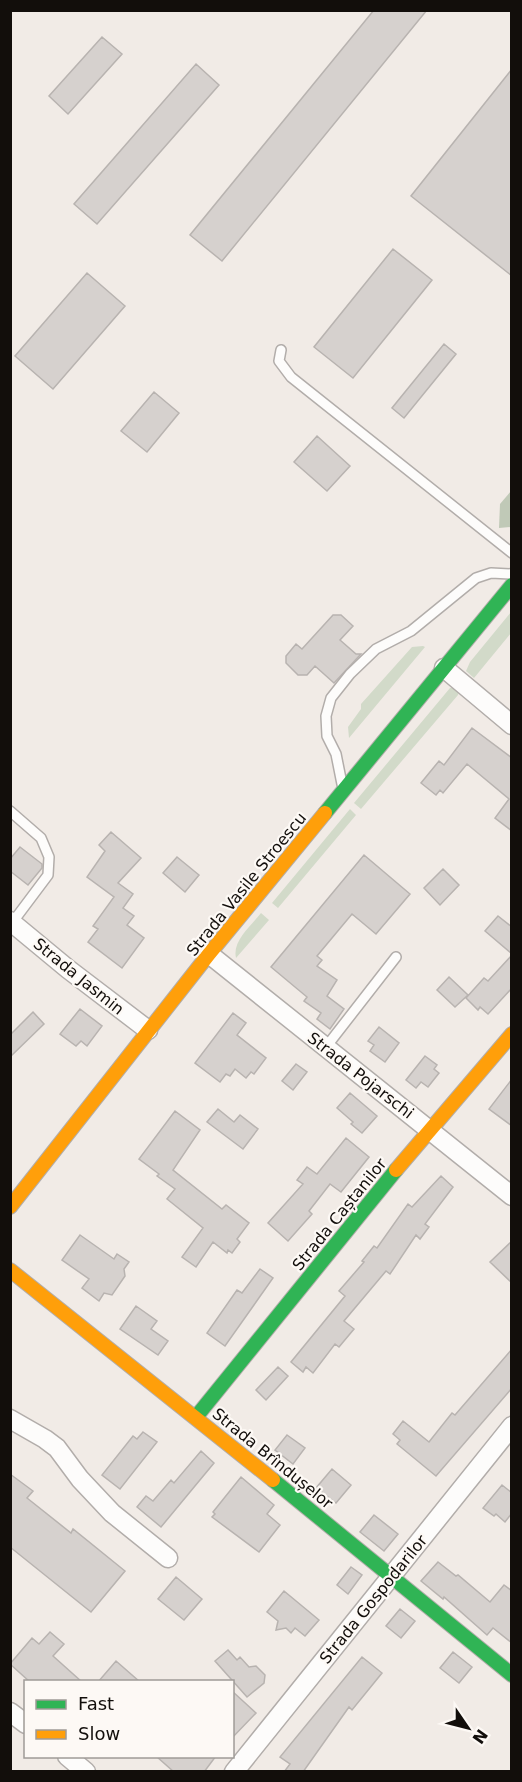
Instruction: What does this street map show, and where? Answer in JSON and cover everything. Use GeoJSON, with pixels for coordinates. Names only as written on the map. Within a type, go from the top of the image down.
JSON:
{"type":"FeatureCollection","features":[{"type":"Feature","properties":{"kind":"street","name":"Strada Vasile Stroescu"},"geometry":{"type":"LineString","coordinates":[[10,1207],[208,954],[512,585]]}},
{"type":"Feature","properties":{"kind":"street"},"geometry":{"type":"LineString","coordinates":[[444,668],[512,725]]}},
{"type":"Feature","properties":{"kind":"street","name":"Strada Jasmin"},"geometry":{"type":"LineString","coordinates":[[11,922],[148,1030]]}},
{"type":"Feature","properties":{"kind":"street","name":"Strada Pojarschi"},"geometry":{"type":"LineString","coordinates":[[208,954],[512,1196]]}},
{"type":"Feature","properties":{"kind":"street","name":"Strada Caștanilor"},"geometry":{"type":"LineString","coordinates":[[196,1417],[429,1129],[512,1034]]}},
{"type":"Feature","properties":{"kind":"street","name":"Strada Brîndușelor"},"geometry":{"type":"LineString","coordinates":[[10,1270],[196,1417],[512,1675]]}},
{"type":"Feature","properties":{"kind":"street"},"geometry":{"type":"LineString","coordinates":[[10,1419],[57,1448],[80,1479],[112,1513],[168,1558]]}},
{"type":"Feature","properties":{"kind":"street","name":"Strada Gospodarilor"},"geometry":{"type":"LineString","coordinates":[[234,1772],[512,1426]]}},
{"type":"Feature","properties":{"kind":"street"},"geometry":{"type":"LineString","coordinates":[[10,1712],[24,1722]]}},
{"type":"Feature","properties":{"kind":"street"},"geometry":{"type":"LineString","coordinates":[[69,1758],[86,1772]]}},
{"type":"Feature","properties":{"kind":"lane"},"geometry":{"type":"LineString","coordinates":[[281,351],[279,361],[291,377],[512,553]]}},
{"type":"Feature","properties":{"kind":"lane"},"geometry":{"type":"LineString","coordinates":[[344,790],[336,754],[327,736],[326,716],[331,698],[350,674],[376,649],[411,631],[477,578],[491,573],[512,574]]}},
{"type":"Feature","properties":{"kind":"lane"},"geometry":{"type":"LineString","coordinates":[[10,811],[41,838],[49,857],[48,875],[11,922]]}},
{"type":"Feature","properties":{"kind":"lane"},"geometry":{"type":"LineString","coordinates":[[326,1047],[396,957]]}},
{"type":"Feature","properties":{"kind":"green space"},"geometry":{"type":"Polygon","coordinates":[[[511,491],[511,527],[499,528],[500,504],[511,491]]]}},
{"type":"Feature","properties":{"kind":"green space"},"geometry":{"type":"Polygon","coordinates":[[[511,612],[511,633],[474,678],[466,671],[470,662],[511,612]]]}},
{"type":"Feature","properties":{"kind":"green space"},"geometry":{"type":"Polygon","coordinates":[[[412,647],[425,647],[349,738],[348,727],[361,709],[361,704],[412,647]]]}},
{"type":"Feature","properties":{"kind":"green space"},"geometry":{"type":"Polygon","coordinates":[[[455,687],[459,690],[458,695],[361,809],[354,803],[450,688],[455,687]]]}},
{"type":"Feature","properties":{"kind":"green space"},"geometry":{"type":"Polygon","coordinates":[[[350,809],[356,815],[278,908],[272,903],[350,809]]]}},
{"type":"Feature","properties":{"kind":"green space"},"geometry":{"type":"Polygon","coordinates":[[[261,913],[269,920],[236,958],[240,940],[261,913]]]}},
{"type":"Feature","properties":{"kind":"building"},"geometry":{"type":"Polygon","coordinates":[[[374,10],[427,10],[222,261],[190,235],[374,10]]]}},
{"type":"Feature","properties":{"kind":"building"},"geometry":{"type":"Polygon","coordinates":[[[102,37],[122,54],[68,114],[49,96],[102,37]]]}},
{"type":"Feature","properties":{"kind":"building"},"geometry":{"type":"Polygon","coordinates":[[[196,64],[219,85],[97,224],[74,204],[196,64]]]}},
{"type":"Feature","properties":{"kind":"building"},"geometry":{"type":"Polygon","coordinates":[[[512,69],[512,276],[411,196],[512,69]]]}},
{"type":"Feature","properties":{"kind":"building"},"geometry":{"type":"Polygon","coordinates":[[[393,249],[432,280],[353,378],[314,347],[393,249]]]}},
{"type":"Feature","properties":{"kind":"building"},"geometry":{"type":"Polygon","coordinates":[[[87,273],[125,306],[53,389],[15,356],[87,273]]]}},
{"type":"Feature","properties":{"kind":"building"},"geometry":{"type":"Polygon","coordinates":[[[444,344],[456,354],[404,418],[392,408],[444,344]]]}},
{"type":"Feature","properties":{"kind":"building"},"geometry":{"type":"Polygon","coordinates":[[[154,392],[179,413],[147,452],[121,431],[154,392]]]}},
{"type":"Feature","properties":{"kind":"building"},"geometry":{"type":"Polygon","coordinates":[[[317,436],[350,466],[327,491],[294,462],[317,436]]]}},
{"type":"Feature","properties":{"kind":"building"},"geometry":{"type":"Polygon","coordinates":[[[333,615],[341,615],[353,626],[340,640],[356,654],[361,654],[334,683],[315,666],[307,675],[298,675],[286,663],[286,656],[296,644],[302,649],[333,615]]]}},
{"type":"Feature","properties":{"kind":"building"},"geometry":{"type":"Polygon","coordinates":[[[472,728],[512,758],[512,831],[495,818],[509,799],[467,764],[443,793],[440,790],[436,795],[421,783],[439,761],[444,765],[472,728]]]}},
{"type":"Feature","properties":{"kind":"building"},"geometry":{"type":"Polygon","coordinates":[[[111,832],[141,858],[118,883],[133,894],[123,908],[134,916],[127,925],[144,938],[122,968],[88,942],[98,929],[93,926],[114,897],[87,877],[105,851],[99,845],[111,832]]]}},
{"type":"Feature","properties":{"kind":"building"},"geometry":{"type":"Polygon","coordinates":[[[20,847],[42,864],[42,868],[28,885],[10,871],[10,859],[20,847]]]}},
{"type":"Feature","properties":{"kind":"building"},"geometry":{"type":"Polygon","coordinates":[[[364,855],[410,894],[376,934],[352,914],[317,956],[322,960],[317,966],[337,980],[327,996],[344,1009],[330,1029],[317,1019],[321,1013],[304,1001],[307,997],[271,967],[364,855]]]}},
{"type":"Feature","properties":{"kind":"building"},"geometry":{"type":"Polygon","coordinates":[[[177,857],[199,875],[185,892],[163,873],[177,857]]]}},
{"type":"Feature","properties":{"kind":"building"},"geometry":{"type":"Polygon","coordinates":[[[443,869],[459,885],[440,905],[424,888],[443,869]]]}},
{"type":"Feature","properties":{"kind":"building"},"geometry":{"type":"Polygon","coordinates":[[[498,916],[512,927],[512,954],[485,931],[498,916]]]}},
{"type":"Feature","properties":{"kind":"building"},"geometry":{"type":"Polygon","coordinates":[[[512,955],[512,988],[488,1014],[480,1007],[478,1010],[466,998],[484,978],[488,981],[512,955]]]}},
{"type":"Feature","properties":{"kind":"building"},"geometry":{"type":"Polygon","coordinates":[[[449,977],[468,995],[455,1007],[437,990],[449,977]]]}},
{"type":"Feature","properties":{"kind":"building"},"geometry":{"type":"Polygon","coordinates":[[[80,1009],[102,1026],[87,1046],[81,1041],[76,1046],[60,1034],[80,1009]]]}},
{"type":"Feature","properties":{"kind":"building"},"geometry":{"type":"Polygon","coordinates":[[[33,1012],[44,1024],[10,1057],[10,1035],[33,1012]]]}},
{"type":"Feature","properties":{"kind":"building"},"geometry":{"type":"Polygon","coordinates":[[[233,1013],[246,1023],[237,1035],[266,1058],[254,1074],[251,1072],[246,1078],[235,1069],[230,1076],[226,1074],[220,1082],[195,1063],[233,1013]]]}},
{"type":"Feature","properties":{"kind":"building"},"geometry":{"type":"Polygon","coordinates":[[[379,1027],[399,1043],[385,1062],[370,1051],[374,1045],[368,1041],[379,1027]]]}},
{"type":"Feature","properties":{"kind":"building"},"geometry":{"type":"Polygon","coordinates":[[[425,1056],[437,1065],[434,1069],[439,1073],[428,1087],[421,1082],[416,1088],[406,1080],[425,1056]]]}},
{"type":"Feature","properties":{"kind":"building"},"geometry":{"type":"Polygon","coordinates":[[[296,1064],[307,1072],[293,1090],[282,1081],[296,1064]]]}},
{"type":"Feature","properties":{"kind":"building"},"geometry":{"type":"Polygon","coordinates":[[[512,1079],[512,1126],[489,1109],[512,1079]]]}},
{"type":"Feature","properties":{"kind":"building"},"geometry":{"type":"Polygon","coordinates":[[[350,1093],[377,1116],[362,1133],[337,1108],[350,1093]]]}},
{"type":"Feature","properties":{"kind":"building"},"geometry":{"type":"Polygon","coordinates":[[[218,1109],[234,1122],[240,1115],[258,1129],[243,1149],[207,1122],[218,1109]]]}},
{"type":"Feature","properties":{"kind":"building"},"geometry":{"type":"Polygon","coordinates":[[[175,1111],[200,1130],[173,1170],[222,1209],[226,1205],[249,1223],[237,1239],[240,1242],[232,1253],[228,1250],[227,1253],[213,1242],[196,1267],[182,1257],[203,1228],[167,1199],[175,1189],[139,1159],[175,1111]]]}},
{"type":"Feature","properties":{"kind":"building"},"geometry":{"type":"Polygon","coordinates":[[[346,1138],[369,1157],[341,1192],[330,1184],[309,1211],[312,1214],[288,1241],[268,1223],[303,1184],[297,1180],[307,1167],[317,1174],[346,1138]]]}},
{"type":"Feature","properties":{"kind":"building"},"geometry":{"type":"Polygon","coordinates":[[[441,1176],[453,1187],[425,1224],[429,1227],[420,1239],[416,1235],[390,1274],[386,1271],[344,1321],[354,1329],[339,1347],[335,1344],[313,1373],[306,1367],[303,1372],[291,1362],[345,1296],[339,1291],[364,1262],[362,1261],[374,1246],[377,1248],[408,1204],[412,1207],[441,1176]]]}},
{"type":"Feature","properties":{"kind":"building"},"geometry":{"type":"Polygon","coordinates":[[[80,1235],[114,1259],[117,1254],[129,1262],[124,1269],[125,1276],[112,1295],[104,1293],[99,1301],[82,1288],[89,1279],[62,1260],[80,1235]]]}},
{"type":"Feature","properties":{"kind":"building"},"geometry":{"type":"Polygon","coordinates":[[[512,1241],[512,1283],[490,1262],[512,1241]]]}},
{"type":"Feature","properties":{"kind":"building"},"geometry":{"type":"Polygon","coordinates":[[[260,1269],[273,1278],[225,1346],[207,1333],[237,1290],[242,1293],[260,1269]]]}},
{"type":"Feature","properties":{"kind":"building"},"geometry":{"type":"Polygon","coordinates":[[[136,1306],[157,1321],[151,1329],[168,1341],[158,1355],[120,1329],[136,1306]]]}},
{"type":"Feature","properties":{"kind":"building"},"geometry":{"type":"Polygon","coordinates":[[[512,1349],[512,1388],[436,1476],[397,1444],[400,1440],[393,1434],[403,1421],[429,1442],[452,1413],[455,1415],[512,1349]]]}},
{"type":"Feature","properties":{"kind":"building"},"geometry":{"type":"Polygon","coordinates":[[[278,1367],[288,1376],[266,1400],[256,1390],[278,1367]]]}},
{"type":"Feature","properties":{"kind":"building"},"geometry":{"type":"Polygon","coordinates":[[[143,1432],[157,1442],[120,1489],[102,1475],[133,1436],[137,1439],[143,1432]]]}},
{"type":"Feature","properties":{"kind":"building"},"geometry":{"type":"Polygon","coordinates":[[[287,1435],[305,1448],[293,1464],[275,1450],[287,1435]]]}},
{"type":"Feature","properties":{"kind":"building"},"geometry":{"type":"Polygon","coordinates":[[[201,1451],[214,1463],[161,1527],[137,1507],[146,1496],[153,1501],[171,1480],[174,1483],[201,1451]]]}},
{"type":"Feature","properties":{"kind":"building"},"geometry":{"type":"Polygon","coordinates":[[[332,1469],[351,1485],[336,1503],[316,1488],[332,1469]]]}},
{"type":"Feature","properties":{"kind":"building"},"geometry":{"type":"Polygon","coordinates":[[[10,1474],[33,1491],[27,1498],[71,1533],[73,1529],[125,1571],[91,1612],[10,1547],[10,1474]]]}},
{"type":"Feature","properties":{"kind":"building"},"geometry":{"type":"Polygon","coordinates":[[[241,1477],[274,1505],[267,1514],[280,1525],[259,1552],[212,1517],[215,1514],[213,1512],[241,1477]]]}},
{"type":"Feature","properties":{"kind":"building"},"geometry":{"type":"Polygon","coordinates":[[[502,1485],[512,1493],[512,1513],[505,1522],[496,1514],[494,1516],[483,1508],[502,1485]]]}},
{"type":"Feature","properties":{"kind":"building"},"geometry":{"type":"Polygon","coordinates":[[[374,1515],[398,1534],[384,1551],[360,1532],[374,1515]]]}},
{"type":"Feature","properties":{"kind":"building"},"geometry":{"type":"Polygon","coordinates":[[[438,1562],[456,1576],[458,1575],[490,1602],[504,1585],[512,1591],[512,1643],[493,1628],[487,1635],[444,1597],[443,1599],[421,1581],[438,1562]]]}},
{"type":"Feature","properties":{"kind":"building"},"geometry":{"type":"Polygon","coordinates":[[[351,1567],[362,1575],[348,1594],[337,1585],[351,1567]]]}},
{"type":"Feature","properties":{"kind":"building"},"geometry":{"type":"Polygon","coordinates":[[[176,1577],[202,1599],[184,1620],[158,1599],[176,1577]]]}},
{"type":"Feature","properties":{"kind":"building"},"geometry":{"type":"Polygon","coordinates":[[[284,1591],[319,1620],[305,1636],[295,1628],[291,1633],[286,1628],[276,1630],[278,1621],[267,1612],[284,1591]]]}},
{"type":"Feature","properties":{"kind":"building"},"geometry":{"type":"Polygon","coordinates":[[[400,1609],[415,1621],[401,1638],[386,1626],[400,1609]]]}},
{"type":"Feature","properties":{"kind":"building"},"geometry":{"type":"Polygon","coordinates":[[[50,1632],[64,1644],[53,1656],[80,1680],[28,1680],[10,1664],[32,1638],[39,1644],[50,1632]]]}},
{"type":"Feature","properties":{"kind":"building"},"geometry":{"type":"Polygon","coordinates":[[[228,1650],[237,1660],[240,1657],[249,1667],[256,1666],[265,1675],[264,1683],[247,1697],[215,1661],[228,1650]]]}},
{"type":"Feature","properties":{"kind":"building"},"geometry":{"type":"Polygon","coordinates":[[[453,1652],[472,1667],[459,1683],[440,1668],[453,1652]]]}},
{"type":"Feature","properties":{"kind":"building"},"geometry":{"type":"Polygon","coordinates":[[[362,1657],[382,1673],[352,1710],[349,1707],[303,1772],[284,1772],[290,1764],[280,1757],[362,1657]]]}},
{"type":"Feature","properties":{"kind":"building"},"geometry":{"type":"Polygon","coordinates":[[[116,1661],[138,1680],[100,1680],[116,1661]]]}},
{"type":"Feature","properties":{"kind":"building"},"geometry":{"type":"Polygon","coordinates":[[[234,1693],[256,1713],[234,1736],[234,1693]]]}},
{"type":"Feature","properties":{"kind":"building"},"geometry":{"type":"Polygon","coordinates":[[[158,1758],[214,1758],[204,1772],[174,1772],[158,1758]]]}},
{"type":"Feature","properties":{"kind":"traffic: fast"},"geometry":{"type":"LineString","coordinates":[[325,813],[512,585]]}},
{"type":"Feature","properties":{"kind":"traffic: fast"},"geometry":{"type":"LineString","coordinates":[[196,1417],[396,1170]]}},
{"type":"Feature","properties":{"kind":"traffic: fast"},"geometry":{"type":"LineString","coordinates":[[273,1480],[512,1675]]}},
{"type":"Feature","properties":{"kind":"traffic: slow"},"geometry":{"type":"LineString","coordinates":[[10,1207],[209,954],[325,813]]}},
{"type":"Feature","properties":{"kind":"traffic: slow"},"geometry":{"type":"LineString","coordinates":[[396,1170],[512,1034]]}},
{"type":"Feature","properties":{"kind":"traffic: slow"},"geometry":{"type":"LineString","coordinates":[[10,1270],[273,1480]]}}]}
